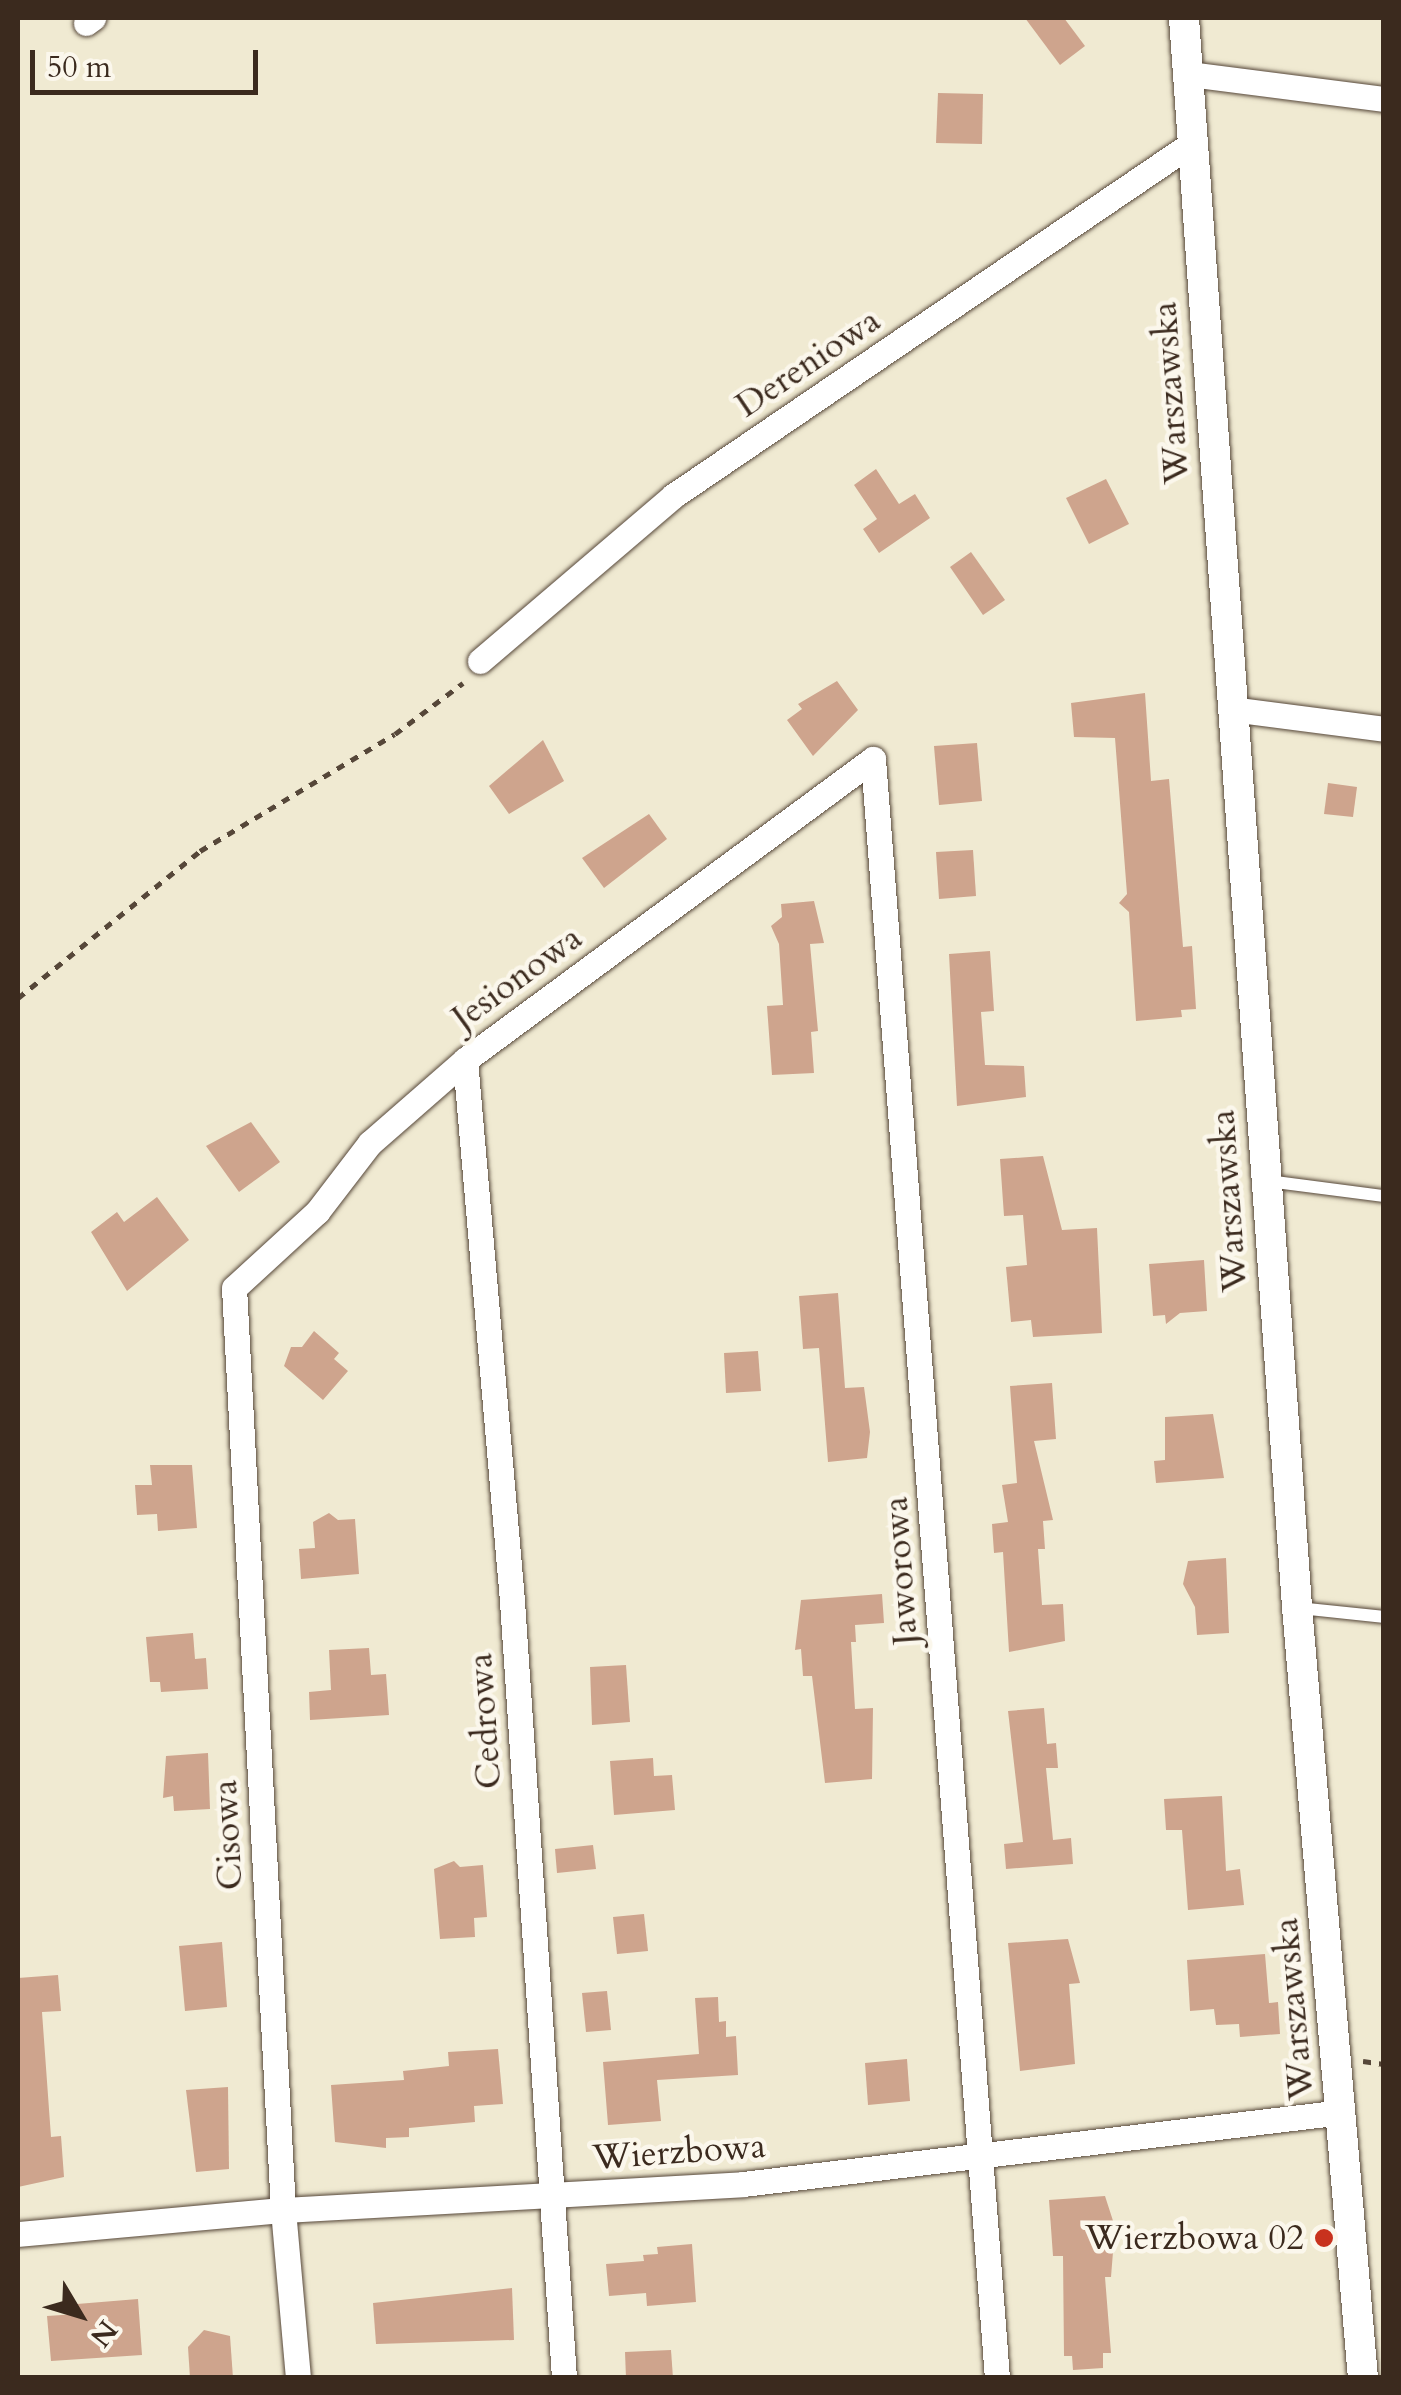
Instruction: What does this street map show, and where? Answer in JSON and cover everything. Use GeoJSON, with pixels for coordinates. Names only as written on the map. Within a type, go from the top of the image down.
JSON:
{"type":"FeatureCollection","features":[{"type":"Feature","properties":{"kind":"street","name":"Warszawska"},"geometry":{"type":"LineString","coordinates":[[1184,18],[1297,1608],[1363,2378]]}},
{"type":"Feature","properties":{"kind":"street"},"geometry":{"type":"LineString","coordinates":[[1189,74],[1384,99]]}},
{"type":"Feature","properties":{"kind":"street","name":"Dereniowa"},"geometry":{"type":"LineString","coordinates":[[480,660],[674,496],[1191,144]]}},
{"type":"Feature","properties":{"kind":"street"},"geometry":{"type":"LineString","coordinates":[[1231,710],[1384,728]]}},
{"type":"Feature","properties":{"kind":"street","name":"Jesionowa"},"geometry":{"type":"LineString","coordinates":[[234,1288],[317,1212],[370,1143],[465,1060],[873,759]]}},
{"type":"Feature","properties":{"kind":"street","name":"Jaworowa"},"geometry":{"type":"LineString","coordinates":[[873,759],[997,2378]]}},
{"type":"Feature","properties":{"kind":"street","name":"Cedrowa"},"geometry":{"type":"LineString","coordinates":[[465,1060],[512,1601],[564,2378]]}},
{"type":"Feature","properties":{"kind":"street","name":"Cisowa"},"geometry":{"type":"LineString","coordinates":[[234,1288],[283,2210],[298,2378]]}},
{"type":"Feature","properties":{"kind":"street","name":"Wierzbowa"},"geometry":{"type":"LineString","coordinates":[[18,2234],[283,2210],[744,2184],[982,2159],[1342,2112]]}},
{"type":"Feature","properties":{"kind":"lane"},"geometry":{"type":"LineString","coordinates":[[1266,1181],[1384,1196]]}},
{"type":"Feature","properties":{"kind":"lane"},"geometry":{"type":"LineString","coordinates":[[1297,1608],[1384,1617]]}},
{"type":"Feature","properties":{"kind":"path"},"geometry":{"type":"LineString","coordinates":[[18,998],[200,851],[454,696],[480,660]]}},
{"type":"Feature","properties":{"kind":"building"},"geometry":{"type":"Polygon","coordinates":[[[1025,18],[1064,18],[1085,46],[1060,65],[1025,18]]]}},
{"type":"Feature","properties":{"kind":"building"},"geometry":{"type":"Polygon","coordinates":[[[938,93],[983,94],[982,144],[936,143],[938,93]]]}},
{"type":"Feature","properties":{"kind":"building"},"geometry":{"type":"Polygon","coordinates":[[[876,469],[899,504],[915,494],[930,518],[879,553],[863,529],[877,519],[854,485],[876,469]]]}},
{"type":"Feature","properties":{"kind":"building"},"geometry":{"type":"Polygon","coordinates":[[[1106,479],[1129,524],[1089,544],[1066,498],[1106,479]]]}},
{"type":"Feature","properties":{"kind":"building"},"geometry":{"type":"Polygon","coordinates":[[[971,552],[1005,600],[983,615],[950,567],[971,552]]]}},
{"type":"Feature","properties":{"kind":"building"},"geometry":{"type":"Polygon","coordinates":[[[837,681],[858,710],[813,756],[787,720],[802,709],[798,704],[837,681]]]}},
{"type":"Feature","properties":{"kind":"building"},"geometry":{"type":"Polygon","coordinates":[[[1145,693],[1151,781],[1169,779],[1183,947],[1192,946],[1196,1009],[1181,1010],[1182,1017],[1136,1021],[1129,912],[1119,903],[1127,894],[1115,738],[1074,737],[1071,703],[1145,693]]]}},
{"type":"Feature","properties":{"kind":"building"},"geometry":{"type":"Polygon","coordinates":[[[543,740],[564,781],[509,814],[489,786],[543,740]]]}},
{"type":"Feature","properties":{"kind":"building"},"geometry":{"type":"Polygon","coordinates":[[[977,743],[982,801],[939,805],[934,746],[977,743]]]}},
{"type":"Feature","properties":{"kind":"building"},"geometry":{"type":"Polygon","coordinates":[[[1328,783],[1357,787],[1353,817],[1324,814],[1328,783]]]}},
{"type":"Feature","properties":{"kind":"building"},"geometry":{"type":"Polygon","coordinates":[[[649,814],[667,839],[604,888],[582,858],[649,814]]]}},
{"type":"Feature","properties":{"kind":"building"},"geometry":{"type":"Polygon","coordinates":[[[973,850],[976,896],[939,899],[936,852],[973,850]]]}},
{"type":"Feature","properties":{"kind":"building"},"geometry":{"type":"Polygon","coordinates":[[[814,901],[824,943],[810,944],[818,1031],[811,1032],[814,1073],[772,1075],[767,1006],[783,1005],[779,944],[771,926],[782,917],[781,904],[814,901]]]}},
{"type":"Feature","properties":{"kind":"building"},"geometry":{"type":"Polygon","coordinates":[[[990,951],[994,1011],[981,1012],[985,1065],[1024,1066],[1026,1097],[957,1106],[949,954],[990,951]]]}},
{"type":"Feature","properties":{"kind":"building"},"geometry":{"type":"Polygon","coordinates":[[[251,1122],[280,1162],[239,1192],[206,1146],[251,1122]]]}},
{"type":"Feature","properties":{"kind":"building"},"geometry":{"type":"Polygon","coordinates":[[[1043,1156],[1062,1230],[1097,1228],[1102,1333],[1033,1337],[1031,1320],[1011,1322],[1006,1267],[1027,1265],[1023,1215],[1004,1216],[1000,1159],[1043,1156]]]}},
{"type":"Feature","properties":{"kind":"building"},"geometry":{"type":"Polygon","coordinates":[[[157,1197],[189,1240],[127,1291],[91,1232],[117,1212],[124,1222],[157,1197]]]}},
{"type":"Feature","properties":{"kind":"building"},"geometry":{"type":"Polygon","coordinates":[[[1204,1260],[1207,1311],[1180,1313],[1166,1324],[1165,1315],[1153,1316],[1149,1264],[1204,1260]]]}},
{"type":"Feature","properties":{"kind":"building"},"geometry":{"type":"Polygon","coordinates":[[[838,1293],[845,1388],[864,1387],[870,1432],[867,1458],[828,1462],[819,1348],[803,1349],[799,1296],[838,1293]]]}},
{"type":"Feature","properties":{"kind":"building"},"geometry":{"type":"Polygon","coordinates":[[[314,1331],[339,1353],[334,1359],[348,1371],[323,1400],[284,1366],[291,1347],[302,1347],[314,1331]]]}},
{"type":"Feature","properties":{"kind":"building"},"geometry":{"type":"Polygon","coordinates":[[[758,1351],[761,1391],[726,1393],[724,1353],[758,1351]]]}},
{"type":"Feature","properties":{"kind":"building"},"geometry":{"type":"Polygon","coordinates":[[[1052,1383],[1056,1439],[1034,1441],[1053,1520],[1043,1521],[1045,1549],[1038,1549],[1042,1605],[1063,1604],[1065,1641],[1009,1652],[1003,1552],[994,1553],[992,1524],[1008,1522],[1002,1485],[1017,1483],[1010,1386],[1052,1383]]]}},
{"type":"Feature","properties":{"kind":"building"},"geometry":{"type":"Polygon","coordinates":[[[1213,1414],[1224,1478],[1156,1483],[1154,1461],[1165,1460],[1165,1417],[1213,1414]]]}},
{"type":"Feature","properties":{"kind":"building"},"geometry":{"type":"Polygon","coordinates":[[[150,1465],[192,1465],[197,1528],[158,1531],[157,1514],[137,1515],[135,1485],[152,1485],[150,1465]]]}},
{"type":"Feature","properties":{"kind":"building"},"geometry":{"type":"Polygon","coordinates":[[[329,1513],[338,1520],[355,1519],[359,1574],[301,1579],[299,1549],[315,1548],[313,1522],[329,1513]]]}},
{"type":"Feature","properties":{"kind":"building"},"geometry":{"type":"Polygon","coordinates":[[[1226,1558],[1229,1633],[1197,1635],[1195,1607],[1183,1584],[1188,1561],[1226,1558]]]}},
{"type":"Feature","properties":{"kind":"building"},"geometry":{"type":"Polygon","coordinates":[[[882,1594],[884,1623],[855,1625],[856,1642],[851,1642],[855,1709],[873,1708],[872,1779],[825,1783],[812,1676],[803,1676],[801,1649],[795,1650],[801,1600],[882,1594]]]}},
{"type":"Feature","properties":{"kind":"building"},"geometry":{"type":"Polygon","coordinates":[[[193,1633],[195,1659],[206,1658],[208,1689],[161,1692],[160,1682],[150,1682],[146,1637],[193,1633]]]}},
{"type":"Feature","properties":{"kind":"building"},"geometry":{"type":"Polygon","coordinates":[[[369,1648],[371,1675],[386,1674],[389,1715],[310,1720],[309,1692],[331,1690],[329,1650],[369,1648]]]}},
{"type":"Feature","properties":{"kind":"building"},"geometry":{"type":"Polygon","coordinates":[[[626,1665],[630,1722],[592,1725],[590,1667],[626,1665]]]}},
{"type":"Feature","properties":{"kind":"building"},"geometry":{"type":"Polygon","coordinates":[[[1044,1708],[1047,1744],[1056,1743],[1058,1768],[1046,1768],[1053,1840],[1071,1838],[1073,1864],[1006,1869],[1004,1844],[1023,1842],[1008,1711],[1044,1708]]]}},
{"type":"Feature","properties":{"kind":"building"},"geometry":{"type":"Polygon","coordinates":[[[208,1753],[210,1809],[174,1811],[173,1796],[163,1798],[166,1756],[208,1753]]]}},
{"type":"Feature","properties":{"kind":"building"},"geometry":{"type":"Polygon","coordinates":[[[653,1758],[654,1776],[672,1775],[675,1810],[614,1815],[610,1761],[653,1758]]]}},
{"type":"Feature","properties":{"kind":"building"},"geometry":{"type":"Polygon","coordinates":[[[1222,1796],[1226,1871],[1240,1869],[1244,1905],[1188,1910],[1182,1830],[1166,1830],[1164,1799],[1222,1796]]]}},
{"type":"Feature","properties":{"kind":"building"},"geometry":{"type":"Polygon","coordinates":[[[593,1845],[596,1869],[557,1873],[555,1849],[593,1845]]]}},
{"type":"Feature","properties":{"kind":"building"},"geometry":{"type":"Polygon","coordinates":[[[454,1861],[460,1867],[483,1865],[487,1917],[474,1918],[475,1937],[440,1939],[434,1869],[454,1861]]]}},
{"type":"Feature","properties":{"kind":"building"},"geometry":{"type":"Polygon","coordinates":[[[644,1914],[648,1951],[617,1954],[613,1917],[644,1914]]]}},
{"type":"Feature","properties":{"kind":"building"},"geometry":{"type":"Polygon","coordinates":[[[1068,1939],[1080,1983],[1069,1984],[1075,2064],[1020,2071],[1008,1943],[1068,1939]]]}},
{"type":"Feature","properties":{"kind":"building"},"geometry":{"type":"Polygon","coordinates":[[[222,1942],[227,2007],[185,2011],[179,1946],[222,1942]]]}},
{"type":"Feature","properties":{"kind":"building"},"geometry":{"type":"Polygon","coordinates":[[[1265,1954],[1269,2003],[1278,2002],[1280,2034],[1240,2037],[1239,2024],[1216,2025],[1214,2009],[1190,2011],[1187,1960],[1265,1954]]]}},
{"type":"Feature","properties":{"kind":"building"},"geometry":{"type":"Polygon","coordinates":[[[58,1975],[61,2011],[42,2012],[51,2137],[61,2136],[64,2177],[18,2187],[18,1978],[58,1975]]]}},
{"type":"Feature","properties":{"kind":"building"},"geometry":{"type":"Polygon","coordinates":[[[607,1991],[611,2030],[586,2032],[582,1993],[607,1991]]]}},
{"type":"Feature","properties":{"kind":"building"},"geometry":{"type":"Polygon","coordinates":[[[718,1997],[719,2022],[726,2021],[726,2037],[736,2036],[738,2075],[657,2080],[661,2121],[608,2125],[603,2062],[699,2054],[695,1998],[718,1997]]]}},
{"type":"Feature","properties":{"kind":"building"},"geometry":{"type":"Polygon","coordinates":[[[498,2049],[503,2104],[474,2106],[475,2122],[409,2128],[409,2137],[386,2138],[386,2148],[335,2142],[331,2085],[404,2080],[403,2071],[449,2066],[448,2052],[498,2049]]]}},
{"type":"Feature","properties":{"kind":"building"},"geometry":{"type":"Polygon","coordinates":[[[907,2059],[910,2101],[868,2105],[865,2063],[907,2059]]]}},
{"type":"Feature","properties":{"kind":"building"},"geometry":{"type":"Polygon","coordinates":[[[228,2087],[229,2169],[196,2172],[186,2090],[228,2087]]]}},
{"type":"Feature","properties":{"kind":"building"},"geometry":{"type":"Polygon","coordinates":[[[1105,2196],[1115,2227],[1111,2277],[1105,2277],[1111,2353],[1103,2353],[1103,2368],[1073,2370],[1072,2356],[1064,2356],[1063,2256],[1053,2256],[1049,2200],[1105,2196]]]}},
{"type":"Feature","properties":{"kind":"building"},"geometry":{"type":"Polygon","coordinates":[[[692,2244],[696,2302],[647,2306],[646,2293],[609,2296],[606,2264],[644,2261],[643,2255],[658,2254],[657,2247],[692,2244]]]}},
{"type":"Feature","properties":{"kind":"building"},"geometry":{"type":"Polygon","coordinates":[[[512,2288],[514,2340],[376,2344],[373,2303],[512,2288]]]}},
{"type":"Feature","properties":{"kind":"building"},"geometry":{"type":"Polygon","coordinates":[[[138,2299],[142,2355],[51,2361],[47,2316],[77,2314],[77,2304],[138,2299]]]}},
{"type":"Feature","properties":{"kind":"building"},"geometry":{"type":"Polygon","coordinates":[[[204,2330],[230,2336],[233,2378],[190,2378],[188,2347],[204,2330]]]}},
{"type":"Feature","properties":{"kind":"building"},"geometry":{"type":"Polygon","coordinates":[[[671,2350],[673,2378],[626,2378],[625,2352],[671,2350]]]}},
{"type":"Feature","properties":{"kind":"place","name":"Wierzbowa 02"},"geometry":{"type":"Point","coordinates":[1324,2238]}}]}
